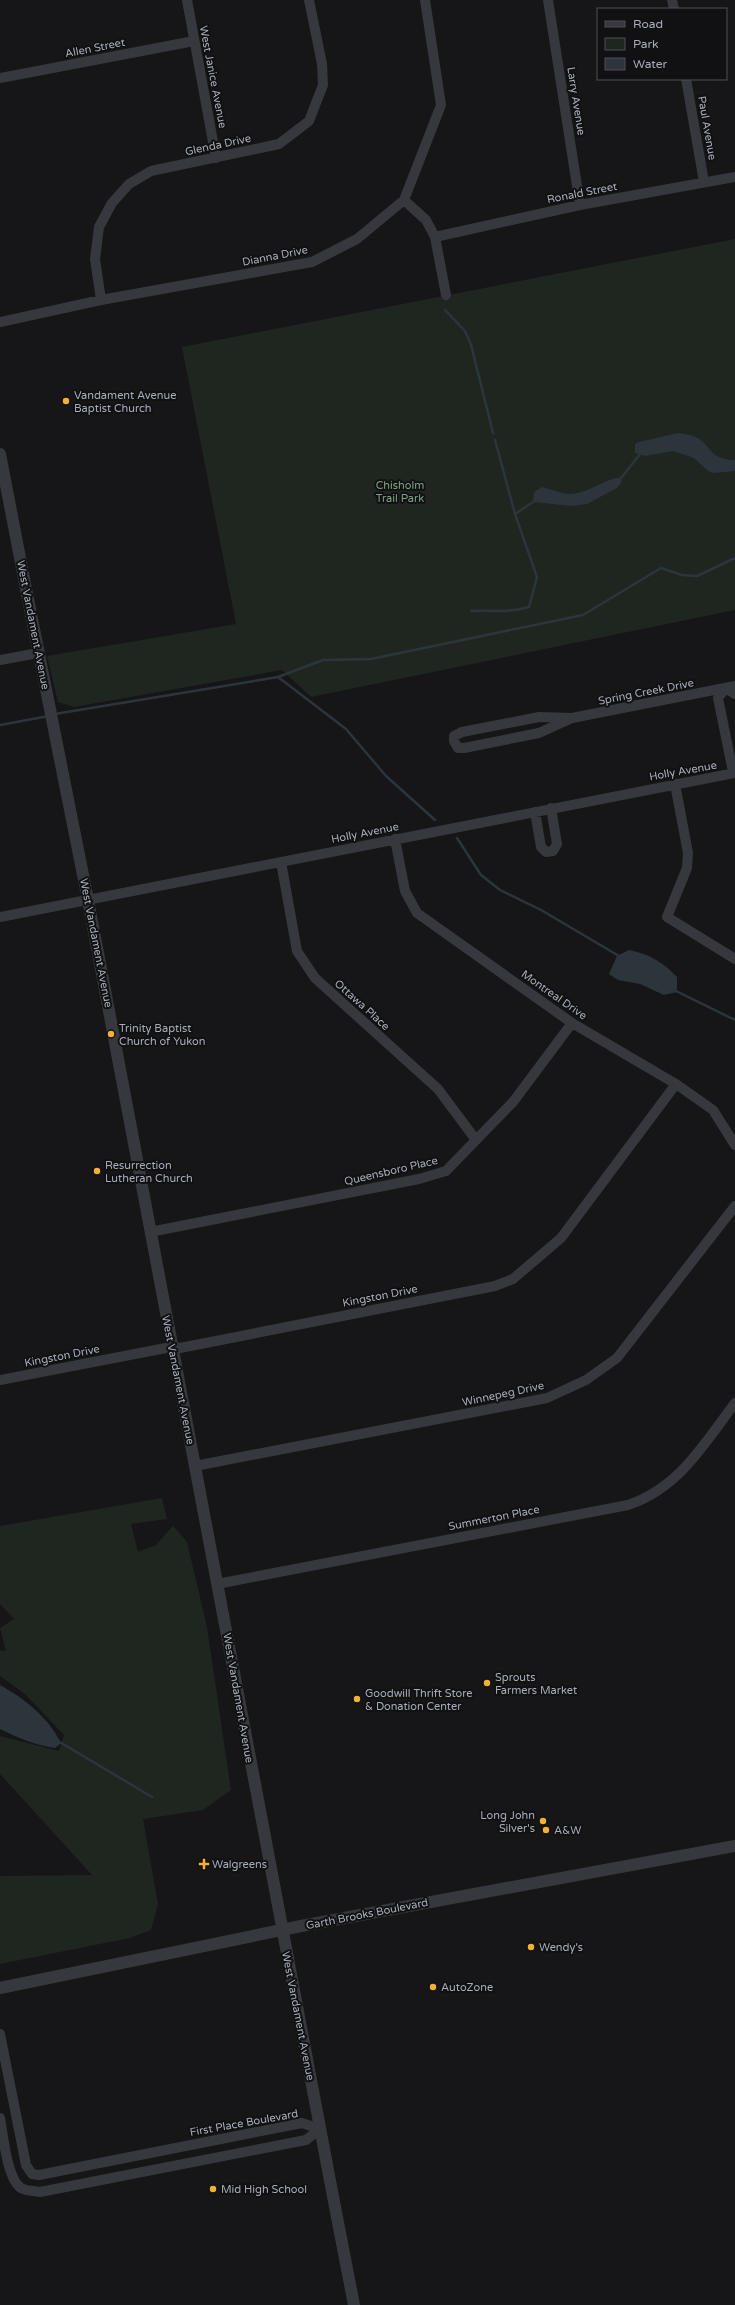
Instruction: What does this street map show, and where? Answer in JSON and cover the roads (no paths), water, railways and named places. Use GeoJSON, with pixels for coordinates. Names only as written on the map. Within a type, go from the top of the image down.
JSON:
{"type":"FeatureCollection","features":[{"type":"Feature","properties":{"kind":"street","name":"West Janice Avenue"},"geometry":{"type":"LineString","coordinates":[[186,0],[216,158]]}},
{"type":"Feature","properties":{"kind":"street","name":"Glenda Drive"},"geometry":{"type":"LineString","coordinates":[[101,300],[95,259],[99,227],[112,203],[129,184],[151,171],[280,144],[309,121],[323,85],[322,64],[309,0]]}},
{"type":"Feature","properties":{"kind":"street","name":"Dianna Drive"},"geometry":{"type":"LineString","coordinates":[[0,322],[101,300],[312,262],[357,239],[404,200],[441,105],[425,0]]}},
{"type":"Feature","properties":{"kind":"street","name":"Larry Avenue"},"geometry":{"type":"LineString","coordinates":[[548,0],[580,205]]}},
{"type":"Feature","properties":{"kind":"street","name":"Allen Street"},"geometry":{"type":"LineString","coordinates":[[0,78],[194,41]]}},
{"type":"Feature","properties":{"kind":"street","name":"Paul Avenue"},"geometry":{"type":"LineString","coordinates":[[686,80],[704,182]]}},
{"type":"Feature","properties":{"kind":"street","name":"Ronald Street"},"geometry":{"type":"LineString","coordinates":[[435,238],[580,205],[735,177]]}},
{"type":"Feature","properties":{"kind":"street"},"geometry":{"type":"LineString","coordinates":[[404,200],[426,220],[435,238],[446,295]]}},
{"type":"Feature","properties":{"kind":"street","name":"West Vandament Avenue"},"geometry":{"type":"LineString","coordinates":[[0,454],[48,704],[88,900],[281,1930],[354,2305]]}},
{"type":"Feature","properties":{"kind":"street"},"geometry":{"type":"LineString","coordinates":[[0,660],[38,653]]}},
{"type":"Feature","properties":{"kind":"street"},"geometry":{"type":"LineString","coordinates":[[735,694],[730,687],[718,698],[732,767],[735,769]]}},
{"type":"Feature","properties":{"kind":"street","name":"Spring Creek Drive"},"geometry":{"type":"LineString","coordinates":[[572,718],[539,733],[464,748],[458,748],[454,741],[454,736],[470,730],[539,717],[572,718],[730,687]]}},
{"type":"Feature","properties":{"kind":"street","name":"Holly Avenue"},"geometry":{"type":"LineString","coordinates":[[0,917],[551,808],[735,774]]}},
{"type":"Feature","properties":{"kind":"street"},"geometry":{"type":"LineString","coordinates":[[675,784],[688,853],[688,868],[667,917],[735,959]]}},
{"type":"Feature","properties":{"kind":"street"},"geometry":{"type":"LineString","coordinates":[[535,812],[542,847],[546,852],[553,852],[557,844],[551,808]]}},
{"type":"Feature","properties":{"kind":"street","name":"Montreal Drive"},"geometry":{"type":"LineString","coordinates":[[395,839],[405,891],[417,913],[572,1023],[676,1084],[713,1110],[735,1145]]}},
{"type":"Feature","properties":{"kind":"street","name":"Ottawa Place"},"geometry":{"type":"LineString","coordinates":[[281,862],[297,951],[305,966],[315,978],[438,1089],[476,1140]]}},
{"type":"Feature","properties":{"kind":"street","name":"Queensboro Place"},"geometry":{"type":"LineString","coordinates":[[150,1232],[419,1179],[446,1171],[513,1102],[572,1023]]}},
{"type":"Feature","properties":{"kind":"street","name":"Kingston Drive"},"geometry":{"type":"LineString","coordinates":[[0,1380],[171,1347],[180,1348],[495,1286],[513,1279],[561,1238],[676,1084]]}},
{"type":"Feature","properties":{"kind":"street","name":"Winnepeg Drive"},"geometry":{"type":"LineString","coordinates":[[195,1466],[546,1398],[586,1380],[617,1358],[735,1206]]}},
{"type":"Feature","properties":{"kind":"street","name":"Summerton Place"},"geometry":{"type":"LineString","coordinates":[[217,1584],[628,1505],[647,1499],[680,1475],[735,1403]]}},
{"type":"Feature","properties":{"kind":"street","name":"Garth Brooks Boulevard"},"geometry":{"type":"LineString","coordinates":[[0,1988],[281,1930],[735,1846]]}},
{"type":"Feature","properties":{"kind":"street","name":"First Place Boulevard"},"geometry":{"type":"LineString","coordinates":[[0,2036],[26,2164],[32,2174],[40,2175],[302,2123],[320,2129]]}},
{"type":"Feature","properties":{"kind":"street"},"geometry":{"type":"LineString","coordinates":[[0,2118],[11,2171],[16,2182],[22,2188],[40,2192],[306,2140],[320,2129]]}},
{"type":"Feature","properties":{"kind":"street"},"geometry":{"type":"LineString","coordinates":[[3,2132],[19,2129]]}},
{"type":"Feature","properties":{"kind":"street"},"geometry":{"type":"LineString","coordinates":[[236,2136],[239,2153]]}},
{"type":"Feature","properties":{"kind":"street"},"geometry":{"type":"LineString","coordinates":[[156,2152],[159,2168]]}},
{"type":"Feature","properties":{"kind":"water"},"geometry":{"type":"Polygon","coordinates":[[[678,433],[691,435],[699,439],[719,457],[735,460],[735,471],[713,473],[708,471],[694,458],[673,451],[645,456],[635,453],[635,444],[639,442],[678,433]]]}},
{"type":"Feature","properties":{"kind":"water"},"geometry":{"type":"Polygon","coordinates":[[[622,477],[621,483],[617,488],[587,504],[572,506],[533,502],[534,492],[542,487],[571,494],[584,491],[615,478],[622,477]]]}},
{"type":"Feature","properties":{"kind":"water"},"geometry":{"type":"Polygon","coordinates":[[[629,950],[649,956],[666,967],[677,977],[677,992],[664,995],[640,984],[618,980],[609,974],[617,956],[629,950]]]}},
{"type":"Feature","properties":{"kind":"water"},"geometry":{"type":"Polygon","coordinates":[[[0,1685],[18,1696],[43,1717],[50,1725],[61,1743],[55,1748],[48,1747],[27,1741],[0,1729],[0,1685]]]}},
{"type":"Feature","properties":{"kind":"waterway"},"geometry":{"type":"LineString","coordinates":[[445,310],[465,331],[471,345],[493,433]]}},
{"type":"Feature","properties":{"kind":"waterway"},"geometry":{"type":"LineString","coordinates":[[471,611],[508,611],[529,607],[537,577],[515,514],[495,440]]}},
{"type":"Feature","properties":{"kind":"waterway"},"geometry":{"type":"LineString","coordinates":[[622,477],[640,454]]}},
{"type":"Feature","properties":{"kind":"waterway"},"geometry":{"type":"LineString","coordinates":[[515,514],[533,502]]}},
{"type":"Feature","properties":{"kind":"waterway"},"geometry":{"type":"LineString","coordinates":[[55,714],[278,677],[323,660],[371,659],[583,615],[661,568],[682,575],[697,576],[735,558]]}},
{"type":"Feature","properties":{"kind":"waterway"},"geometry":{"type":"LineString","coordinates":[[278,677],[346,729],[386,776],[435,820]]}},
{"type":"Feature","properties":{"kind":"waterway"},"geometry":{"type":"LineString","coordinates":[[0,725],[49,716]]}},
{"type":"Feature","properties":{"kind":"waterway"},"geometry":{"type":"LineString","coordinates":[[457,838],[481,875],[500,890],[541,910],[619,956]]}},
{"type":"Feature","properties":{"kind":"waterway"},"geometry":{"type":"LineString","coordinates":[[674,990],[735,1020]]}},
{"type":"Feature","properties":{"kind":"waterway"},"geometry":{"type":"LineString","coordinates":[[58,1741],[152,1797]]}},
{"type":"Feature","properties":{"kind":"place","name":"Vandament Avenue Baptist Church"},"geometry":{"type":"Point","coordinates":[66,401]}},
{"type":"Feature","properties":{"kind":"place","name":"Trinity Baptist Church of Yukon"},"geometry":{"type":"Point","coordinates":[111,1034]}},
{"type":"Feature","properties":{"kind":"place","name":"Resurrection Lutheran Church"},"geometry":{"type":"Point","coordinates":[97,1171]}},
{"type":"Feature","properties":{"kind":"place","name":"Sprouts Farmers Market"},"geometry":{"type":"Point","coordinates":[487,1683]}},
{"type":"Feature","properties":{"kind":"place","name":"Goodwill Thrift Store & Donation Center"},"geometry":{"type":"Point","coordinates":[357,1699]}},
{"type":"Feature","properties":{"kind":"place","name":"Long John Silver's"},"geometry":{"type":"Point","coordinates":[543,1821]}},
{"type":"Feature","properties":{"kind":"place","name":"A&W"},"geometry":{"type":"Point","coordinates":[546,1830]}},
{"type":"Feature","properties":{"kind":"place","name":"Walgreens"},"geometry":{"type":"Point","coordinates":[204,1864]}},
{"type":"Feature","properties":{"kind":"place","name":"Wendy's"},"geometry":{"type":"Point","coordinates":[531,1947]}},
{"type":"Feature","properties":{"kind":"place","name":"AutoZone"},"geometry":{"type":"Point","coordinates":[433,1987]}},
{"type":"Feature","properties":{"kind":"place","name":"Mid High School"},"geometry":{"type":"Point","coordinates":[213,2189]}},
{"type":"Feature","properties":{"kind":"park label","name":"Chisholm Trail Park"},"geometry":{"type":"Point","coordinates":[400,491]}}]}
